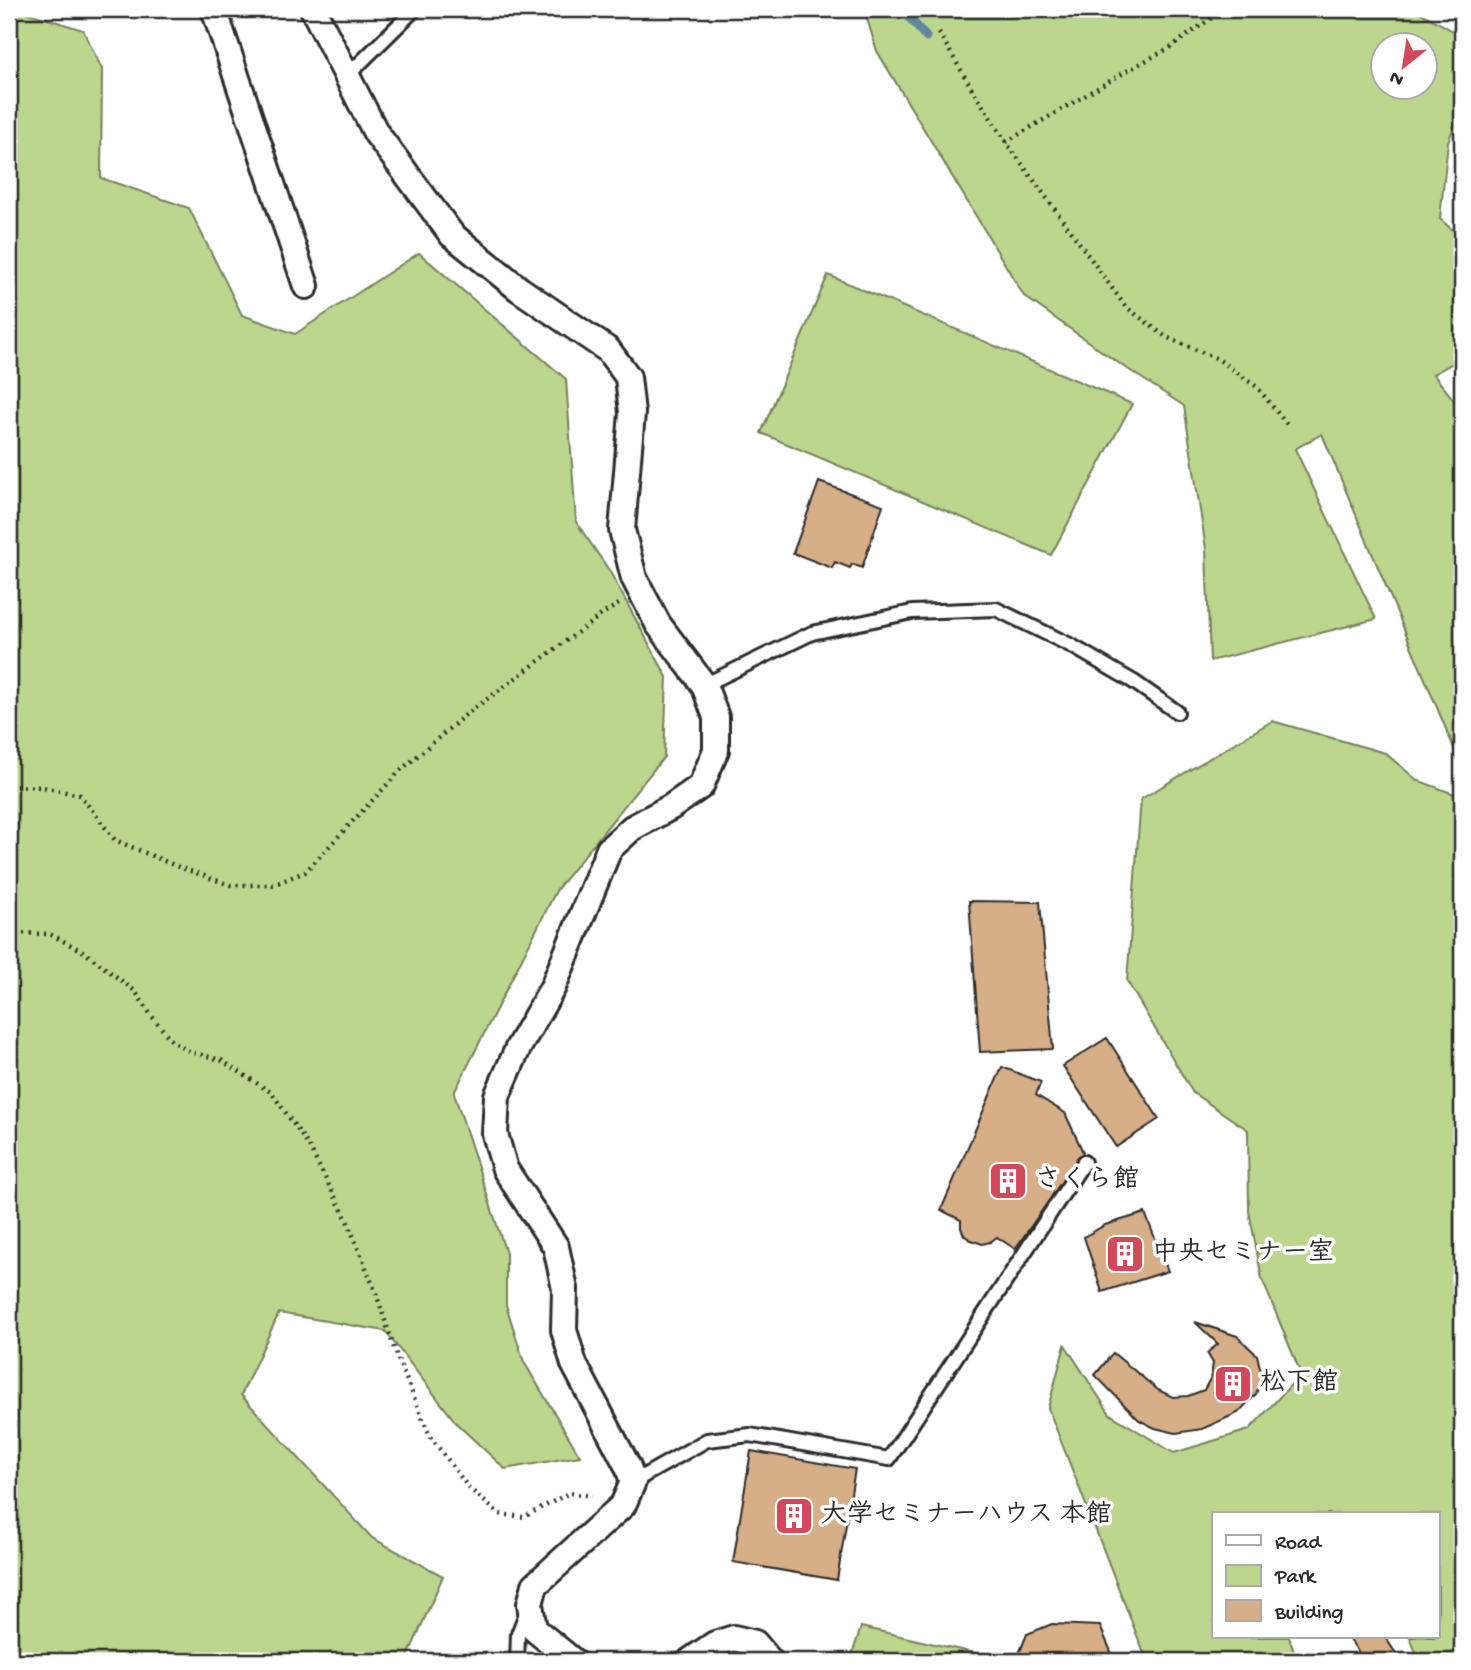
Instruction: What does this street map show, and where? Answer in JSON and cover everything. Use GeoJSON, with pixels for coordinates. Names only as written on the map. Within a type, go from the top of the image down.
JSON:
{"type":"FeatureCollection","features":[{"type":"Feature","properties":{"kind":"street"},"geometry":{"type":"LineString","coordinates":[[214,9],[306,286]]}},
{"type":"Feature","properties":{"kind":"street"},"geometry":{"type":"LineString","coordinates":[[313,9],[376,133],[452,235],[519,289],[608,350],[628,377],[632,413],[621,530],[640,590],[658,624],[704,685],[716,717],[716,750],[701,786],[671,807],[632,828],[609,849],[553,988],[518,1048],[498,1096],[495,1134],[505,1169],[555,1247],[565,1289],[564,1330],[574,1364],[628,1467],[628,1493],[535,1585],[530,1604],[534,1629],[573,1661]]}},
{"type":"Feature","properties":{"kind":"street"},"geometry":{"type":"LineString","coordinates":[[690,1661],[715,1644],[734,1638],[755,1643],[770,1661]]}},
{"type":"Feature","properties":{"kind":"lane"},"geometry":{"type":"LineString","coordinates":[[347,76],[415,9]]}},
{"type":"Feature","properties":{"kind":"lane"},"geometry":{"type":"LineString","coordinates":[[704,685],[812,633],[912,612],[996,609],[1072,646],[1134,682],[1177,712]]}},
{"type":"Feature","properties":{"kind":"lane"},"geometry":{"type":"LineString","coordinates":[[628,1493],[707,1440],[750,1436],[889,1459],[1084,1162]]}},
{"type":"Feature","properties":{"kind":"lane"},"geometry":{"type":"LineString","coordinates":[[517,1661],[518,1634],[530,1604]]}},
{"type":"Feature","properties":{"kind":"path"},"geometry":{"type":"LineString","coordinates":[[1006,142],[1171,47],[1224,9]]}},
{"type":"Feature","properties":{"kind":"path"},"geometry":{"type":"LineString","coordinates":[[939,33],[1006,142],[1125,306],[1166,337],[1218,359],[1257,387],[1289,427]]}},
{"type":"Feature","properties":{"kind":"path"},"geometry":{"type":"LineString","coordinates":[[9,786],[43,787],[80,795],[115,840],[176,866],[230,885],[272,884],[305,872],[401,770],[464,716],[604,613],[640,590]]}},
{"type":"Feature","properties":{"kind":"path"},"geometry":{"type":"LineString","coordinates":[[9,933],[50,934],[84,952],[135,991],[173,1041],[190,1052],[221,1060],[272,1093],[308,1145],[345,1218],[430,1436],[468,1487],[499,1514],[524,1517],[569,1493],[597,1497],[628,1493]]}},
{"type":"Feature","properties":{"kind":"green space"},"geometry":{"type":"Polygon","coordinates":[[[9,9],[83,30],[102,69],[101,178],[189,208],[242,315],[295,334],[419,253],[566,379],[576,522],[609,570],[667,677],[664,757],[557,889],[454,1093],[506,1253],[506,1305],[524,1362],[580,1456],[505,1469],[458,1425],[385,1331],[279,1313],[241,1395],[372,1538],[443,1576],[406,1661],[9,1661],[9,9]]]}},
{"type":"Feature","properties":{"kind":"green space"},"geometry":{"type":"Polygon","coordinates":[[[864,9],[1414,9],[1462,36],[1462,107],[1448,142],[1440,219],[1462,238],[1462,358],[1433,374],[1462,410],[1462,767],[1322,434],[1295,449],[1376,619],[1210,661],[1206,549],[1184,406],[1024,296],[877,51],[864,9]]]}},
{"type":"Feature","properties":{"kind":"green space"},"geometry":{"type":"Polygon","coordinates":[[[828,275],[1132,404],[1051,555],[761,433],[828,275]]]}},
{"type":"Feature","properties":{"kind":"green space"},"geometry":{"type":"Polygon","coordinates":[[[1272,721],[1385,753],[1417,780],[1462,797],[1462,1661],[1419,1661],[1410,1638],[1440,1638],[1440,1512],[1212,1512],[1212,1638],[1289,1638],[1297,1661],[1147,1661],[1048,1408],[1065,1345],[1110,1414],[1174,1453],[1249,1430],[1301,1374],[1262,1279],[1249,1211],[1248,1130],[1193,1093],[1127,981],[1141,799],[1272,721]]]}},
{"type":"Feature","properties":{"kind":"green space"},"geometry":{"type":"Polygon","coordinates":[[[861,1627],[996,1658],[997,1661],[850,1661],[861,1627]]]}},
{"type":"Feature","properties":{"kind":"building"},"geometry":{"type":"Polygon","coordinates":[[[819,482],[883,505],[862,568],[852,564],[850,568],[835,562],[832,568],[793,553],[819,482]]]}},
{"type":"Feature","properties":{"kind":"building"},"geometry":{"type":"Polygon","coordinates":[[[969,901],[1040,902],[1053,1049],[980,1052],[969,901]]]}},
{"type":"Feature","properties":{"kind":"building"},"geometry":{"type":"Polygon","coordinates":[[[1107,1038],[1159,1119],[1116,1147],[1063,1066],[1107,1038]]]}},
{"type":"Feature","properties":{"kind":"building","name":"さくら館"},"geometry":{"type":"Polygon","coordinates":[[[1002,1067],[1041,1082],[1036,1095],[1065,1113],[1083,1152],[1015,1249],[997,1237],[982,1244],[969,1239],[961,1228],[961,1220],[941,1210],[1002,1067]]]}},
{"type":"Feature","properties":{"kind":"building","name":"中央セミナー室"},"geometry":{"type":"Polygon","coordinates":[[[1145,1213],[1168,1271],[1102,1292],[1084,1237],[1105,1225],[1145,1213]]]}},
{"type":"Feature","properties":{"kind":"building","name":"松下館"},"geometry":{"type":"Polygon","coordinates":[[[1195,1322],[1237,1336],[1257,1355],[1262,1376],[1256,1394],[1238,1413],[1202,1429],[1176,1433],[1155,1428],[1139,1420],[1095,1375],[1113,1353],[1158,1390],[1173,1397],[1188,1396],[1204,1390],[1211,1377],[1213,1363],[1207,1353],[1218,1344],[1195,1322]]]}},
{"type":"Feature","properties":{"kind":"building","name":"大学セミナーハウス 本館"},"geometry":{"type":"Polygon","coordinates":[[[751,1451],[855,1469],[837,1580],[733,1562],[751,1451]]]}},
{"type":"Feature","properties":{"kind":"building"},"geometry":{"type":"Polygon","coordinates":[[[1052,1624],[1100,1626],[1115,1661],[1016,1661],[1027,1634],[1052,1624]]]}},
{"type":"Feature","properties":{"kind":"building"},"geometry":{"type":"Polygon","coordinates":[[[1349,1638],[1386,1638],[1401,1661],[1346,1661],[1359,1653],[1349,1638]]]}},
{"type":"Feature","properties":{"kind":"waterway"},"geometry":{"type":"LineString","coordinates":[[902,9],[926,37]]}},
{"type":"Feature","properties":{"kind":"place","name":"さくら館"},"geometry":{"type":"Point","coordinates":[1008,1181]}},
{"type":"Feature","properties":{"kind":"place","name":"中央セミナー室"},"geometry":{"type":"Point","coordinates":[1125,1254]}},
{"type":"Feature","properties":{"kind":"place","name":"松下館"},"geometry":{"type":"Point","coordinates":[1233,1384]}},
{"type":"Feature","properties":{"kind":"place","name":"大学セミナーハウス 本館"},"geometry":{"type":"Point","coordinates":[794,1516]}}]}
